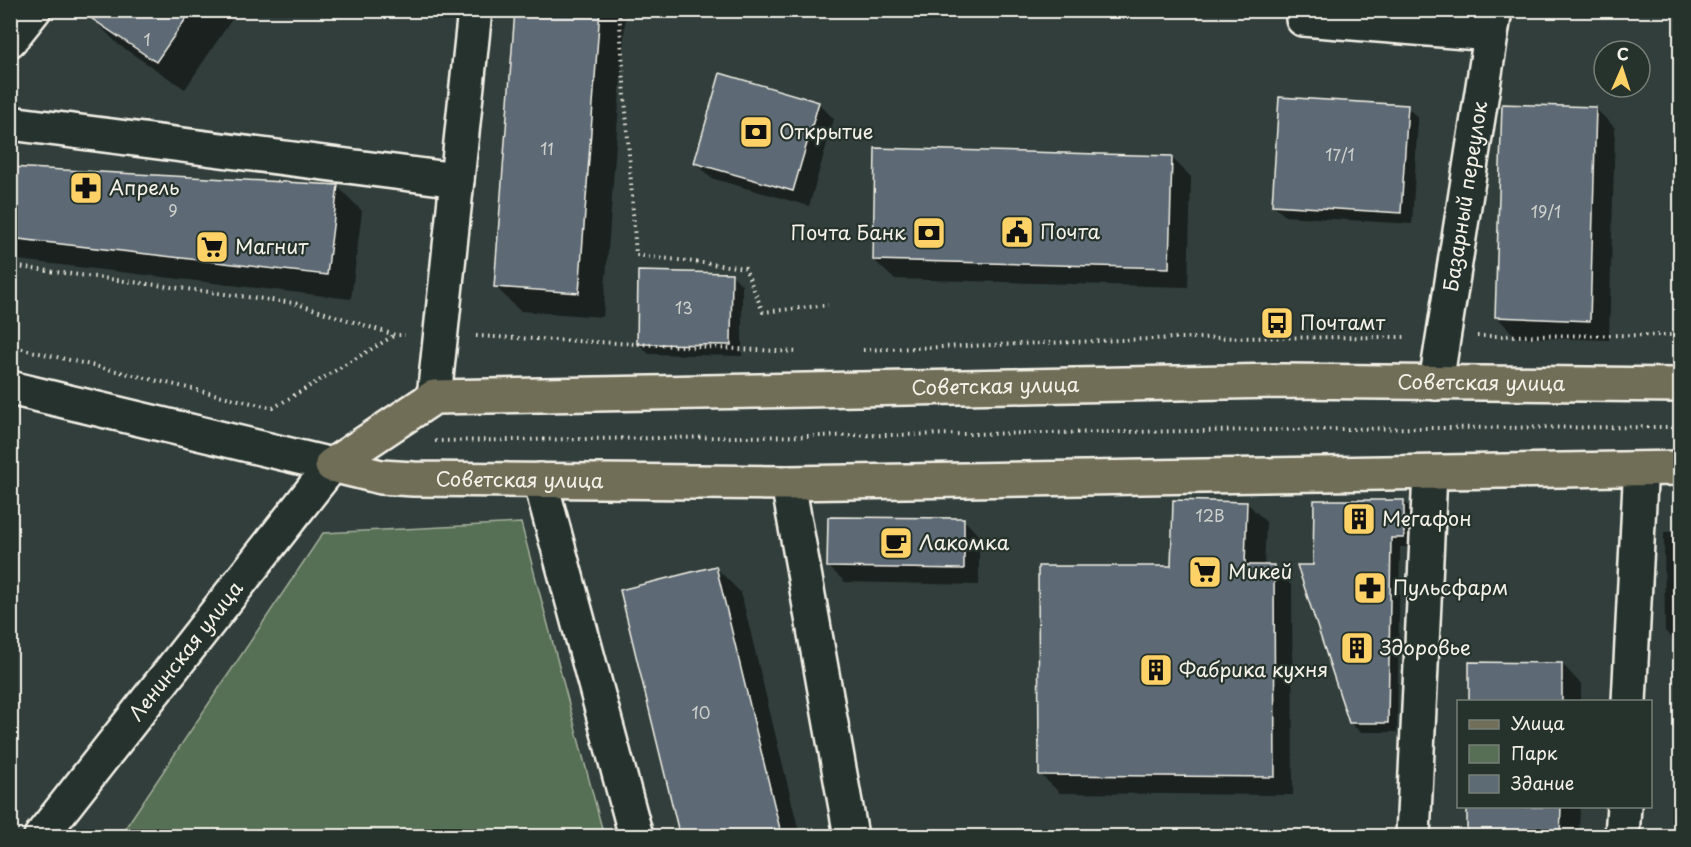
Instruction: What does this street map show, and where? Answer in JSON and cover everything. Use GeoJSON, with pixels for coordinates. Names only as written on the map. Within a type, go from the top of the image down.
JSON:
{"type":"FeatureCollection","features":[{"type":"Feature","properties":{"kind":"main road","name":"Советская улица"},"geometry":{"type":"LineString","coordinates":[[434,397],[1282,381],[1680,385]]}},
{"type":"Feature","properties":{"kind":"main road"},"geometry":{"type":"LineString","coordinates":[[332,465],[434,397]]}},
{"type":"Feature","properties":{"kind":"main road","name":"Советская улица"},"geometry":{"type":"LineString","coordinates":[[332,465],[381,477],[788,483],[1680,468]]}},
{"type":"Feature","properties":{"kind":"street"},"geometry":{"type":"LineString","coordinates":[[10,40],[34,10]]}},
{"type":"Feature","properties":{"kind":"street"},"geometry":{"type":"LineString","coordinates":[[434,397],[475,10]]}},
{"type":"Feature","properties":{"kind":"street"},"geometry":{"type":"LineString","coordinates":[[1303,10],[1303,19],[1493,22]]}},
{"type":"Feature","properties":{"kind":"street","name":"Базарный переулок"},"geometry":{"type":"LineString","coordinates":[[1436,383],[1493,22]]}},
{"type":"Feature","properties":{"kind":"street"},"geometry":{"type":"LineString","coordinates":[[10,123],[457,180]]}},
{"type":"Feature","properties":{"kind":"street","name":"Советская улица"},"geometry":{"type":"LineString","coordinates":[[10,388],[332,465]]}},
{"type":"Feature","properties":{"kind":"street","name":"Ленинская улица"},"geometry":{"type":"LineString","coordinates":[[41,837],[332,465]]}},
{"type":"Feature","properties":{"kind":"street"},"geometry":{"type":"LineString","coordinates":[[1413,837],[1430,474]]}},
{"type":"Feature","properties":{"kind":"street"},"geometry":{"type":"LineString","coordinates":[[540,480],[636,837]]}},
{"type":"Feature","properties":{"kind":"street"},"geometry":{"type":"LineString","coordinates":[[788,483],[850,837]]}},
{"type":"Feature","properties":{"kind":"street"},"geometry":{"type":"LineString","coordinates":[[1629,700],[1640,483]]}},
{"type":"Feature","properties":{"kind":"street"},"geometry":{"type":"LineString","coordinates":[[1622,837],[1624,808]]}},
{"type":"Feature","properties":{"kind":"path"},"geometry":{"type":"LineString","coordinates":[[619,10],[636,255],[746,268],[763,312],[828,305]]}},
{"type":"Feature","properties":{"kind":"path"},"geometry":{"type":"LineString","coordinates":[[10,266],[294,303],[395,335],[406,335]]}},
{"type":"Feature","properties":{"kind":"path"},"geometry":{"type":"LineString","coordinates":[[10,346],[273,408],[395,335]]}},
{"type":"Feature","properties":{"kind":"path"},"geometry":{"type":"LineString","coordinates":[[466,335],[799,352]]}},
{"type":"Feature","properties":{"kind":"path"},"geometry":{"type":"LineString","coordinates":[[1469,336],[1680,335]]}},
{"type":"Feature","properties":{"kind":"path"},"geometry":{"type":"LineString","coordinates":[[858,351],[1176,338],[1411,337]]}},
{"type":"Feature","properties":{"kind":"path"},"geometry":{"type":"LineString","coordinates":[[425,441],[493,438],[1424,428],[1680,428]]}},
{"type":"Feature","properties":{"kind":"green space"},"geometry":{"type":"Polygon","coordinates":[[[521,523],[604,836],[120,836],[323,533],[521,523]]]}},
{"type":"Feature","properties":{"kind":"building"},"geometry":{"type":"Polygon","coordinates":[[[79,10],[192,10],[156,62],[79,10]]]}},
{"type":"Feature","properties":{"kind":"building"},"geometry":{"type":"Polygon","coordinates":[[[515,10],[600,10],[579,293],[494,287],[515,10]]]}},
{"type":"Feature","properties":{"kind":"building","name":"Открытие"},"geometry":{"type":"Polygon","coordinates":[[[720,73],[819,102],[793,191],[694,163],[720,73]]]}},
{"type":"Feature","properties":{"kind":"building"},"geometry":{"type":"Polygon","coordinates":[[[1279,97],[1408,105],[1401,213],[1272,205],[1279,97]]]}},
{"type":"Feature","properties":{"kind":"building"},"geometry":{"type":"Polygon","coordinates":[[[1502,104],[1596,107],[1590,321],[1495,317],[1502,104]]]}},
{"type":"Feature","properties":{"kind":"building"},"geometry":{"type":"Polygon","coordinates":[[[875,148],[1172,156],[1169,268],[873,260],[875,148]]]}},
{"type":"Feature","properties":{"kind":"building"},"geometry":{"type":"Polygon","coordinates":[[[10,167],[338,185],[327,275],[10,238],[10,167]]]}},
{"type":"Feature","properties":{"kind":"building"},"geometry":{"type":"Polygon","coordinates":[[[638,271],[732,273],[731,345],[637,344],[638,271]]]}},
{"type":"Feature","properties":{"kind":"building","name":"Фабрика кухня"},"geometry":{"type":"Polygon","coordinates":[[[1173,500],[1247,502],[1245,565],[1274,565],[1275,777],[1039,775],[1038,566],[1171,566],[1173,500]]]}},
{"type":"Feature","properties":{"kind":"building","name":"Здоровье"},"geometry":{"type":"Polygon","coordinates":[[[1314,500],[1404,500],[1404,538],[1391,538],[1388,723],[1349,723],[1297,565],[1313,565],[1314,500]]]}},
{"type":"Feature","properties":{"kind":"building","name":"Лакомка"},"geometry":{"type":"Polygon","coordinates":[[[828,517],[964,518],[964,569],[827,567],[828,517]]]}},
{"type":"Feature","properties":{"kind":"building"},"geometry":{"type":"Polygon","coordinates":[[[716,566],[782,837],[680,837],[620,590],[716,566]]]}},
{"type":"Feature","properties":{"kind":"building"},"geometry":{"type":"Polygon","coordinates":[[[1469,662],[1562,663],[1562,700],[1469,700],[1469,662]]]}},
{"type":"Feature","properties":{"kind":"building"},"geometry":{"type":"Polygon","coordinates":[[[1467,808],[1561,808],[1560,837],[1467,837],[1467,808]]]}},
{"type":"Feature","properties":{"kind":"place","name":"Открытие"},"geometry":{"type":"Point","coordinates":[756,132]}},
{"type":"Feature","properties":{"kind":"place","name":"Апрель"},"geometry":{"type":"Point","coordinates":[86,188]}},
{"type":"Feature","properties":{"kind":"place","name":"Почта"},"geometry":{"type":"Point","coordinates":[1017,232]}},
{"type":"Feature","properties":{"kind":"place","name":"Почта Банк"},"geometry":{"type":"Point","coordinates":[929,233]}},
{"type":"Feature","properties":{"kind":"place","name":"Магнит"},"geometry":{"type":"Point","coordinates":[212,247]}},
{"type":"Feature","properties":{"kind":"place","name":"Почтамт"},"geometry":{"type":"Point","coordinates":[1277,323]}},
{"type":"Feature","properties":{"kind":"place","name":"Мегафон"},"geometry":{"type":"Point","coordinates":[1359,519]}},
{"type":"Feature","properties":{"kind":"place","name":"Лакомка"},"geometry":{"type":"Point","coordinates":[896,543]}},
{"type":"Feature","properties":{"kind":"place","name":"Микей"},"geometry":{"type":"Point","coordinates":[1205,572]}},
{"type":"Feature","properties":{"kind":"place","name":"Пульсфарм"},"geometry":{"type":"Point","coordinates":[1370,588]}},
{"type":"Feature","properties":{"kind":"place","name":"Здоровье"},"geometry":{"type":"Point","coordinates":[1357,648]}},
{"type":"Feature","properties":{"kind":"place","name":"Фабрика кухня"},"geometry":{"type":"Point","coordinates":[1156,670]}}]}
